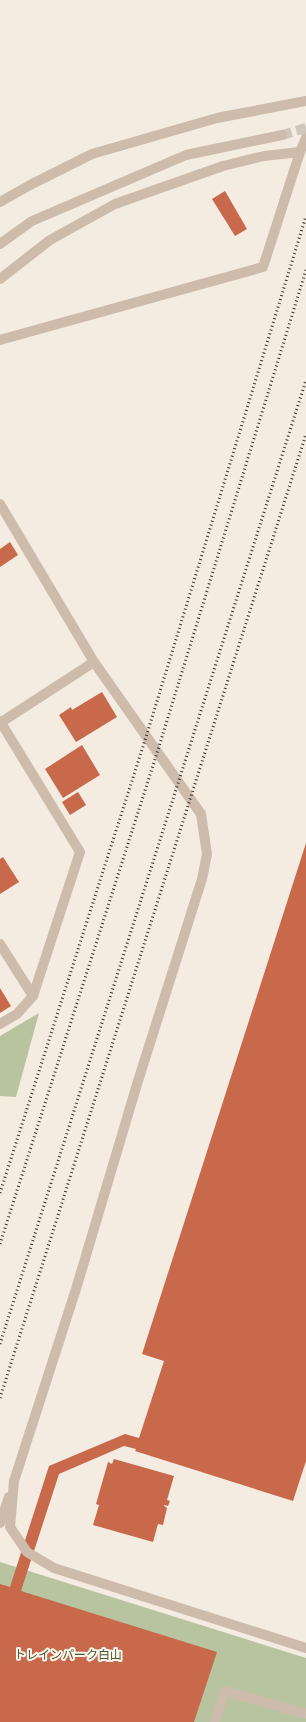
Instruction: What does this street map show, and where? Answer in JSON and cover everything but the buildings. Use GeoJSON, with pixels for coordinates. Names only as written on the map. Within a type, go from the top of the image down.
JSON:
{"type":"FeatureCollection","features":[{"type":"Feature","properties":{"kind":"street"},"geometry":{"type":"LineString","coordinates":[[0,202],[92,154],[217,118],[306,101]]}},
{"type":"Feature","properties":{"kind":"street"},"geometry":{"type":"LineString","coordinates":[[0,244],[32,221],[186,155],[282,135]]}},
{"type":"Feature","properties":{"kind":"street"},"geometry":{"type":"LineString","coordinates":[[0,340],[263,267],[300,152],[306,138]]}},
{"type":"Feature","properties":{"kind":"street"},"geometry":{"type":"LineString","coordinates":[[0,279],[50,240],[115,204],[223,166],[264,156],[300,152]]}},
{"type":"Feature","properties":{"kind":"street"},"geometry":{"type":"LineString","coordinates":[[0,504],[94,662],[201,814],[207,854],[202,879],[138,1081],[76,1289],[0,1523]]}},
{"type":"Feature","properties":{"kind":"street"},"geometry":{"type":"LineString","coordinates":[[0,1024],[17,1014],[33,996],[80,852],[0,722],[94,662]]}},
{"type":"Feature","properties":{"kind":"street"},"geometry":{"type":"LineString","coordinates":[[0,944],[33,996]]}},
{"type":"Feature","properties":{"kind":"street"},"geometry":{"type":"LineString","coordinates":[[14,1481],[10,1527],[27,1552],[54,1568],[306,1648]]}},
{"type":"Feature","properties":{"kind":"street"},"geometry":{"type":"LineString","coordinates":[[215,1722],[224,1691],[306,1714]]}},
{"type":"Feature","properties":{"kind":"green space"},"geometry":{"type":"Polygon","coordinates":[[[39,1013],[16,1097],[0,1096],[0,1036],[39,1013]]]}},
{"type":"Feature","properties":{"kind":"green space","name":"トレインパーク白山"},"geometry":{"type":"Polygon","coordinates":[[[0,1562],[306,1658],[306,1722],[0,1722],[0,1562]]]}},
{"type":"Feature","properties":{"kind":"tunnel"},"geometry":{"type":"LineString","coordinates":[[282,135],[306,128]]}},
{"type":"Feature","properties":{"kind":"railway"},"geometry":{"type":"LineString","coordinates":[[0,1193],[146,737],[306,216]]}},
{"type":"Feature","properties":{"kind":"railway"},"geometry":{"type":"LineString","coordinates":[[0,1244],[157,753],[306,270]]}},
{"type":"Feature","properties":{"kind":"railway"},"geometry":{"type":"LineString","coordinates":[[0,1344],[306,380]]}},
{"type":"Feature","properties":{"kind":"railway"},"geometry":{"type":"LineString","coordinates":[[0,1398],[306,434]]}}]}
